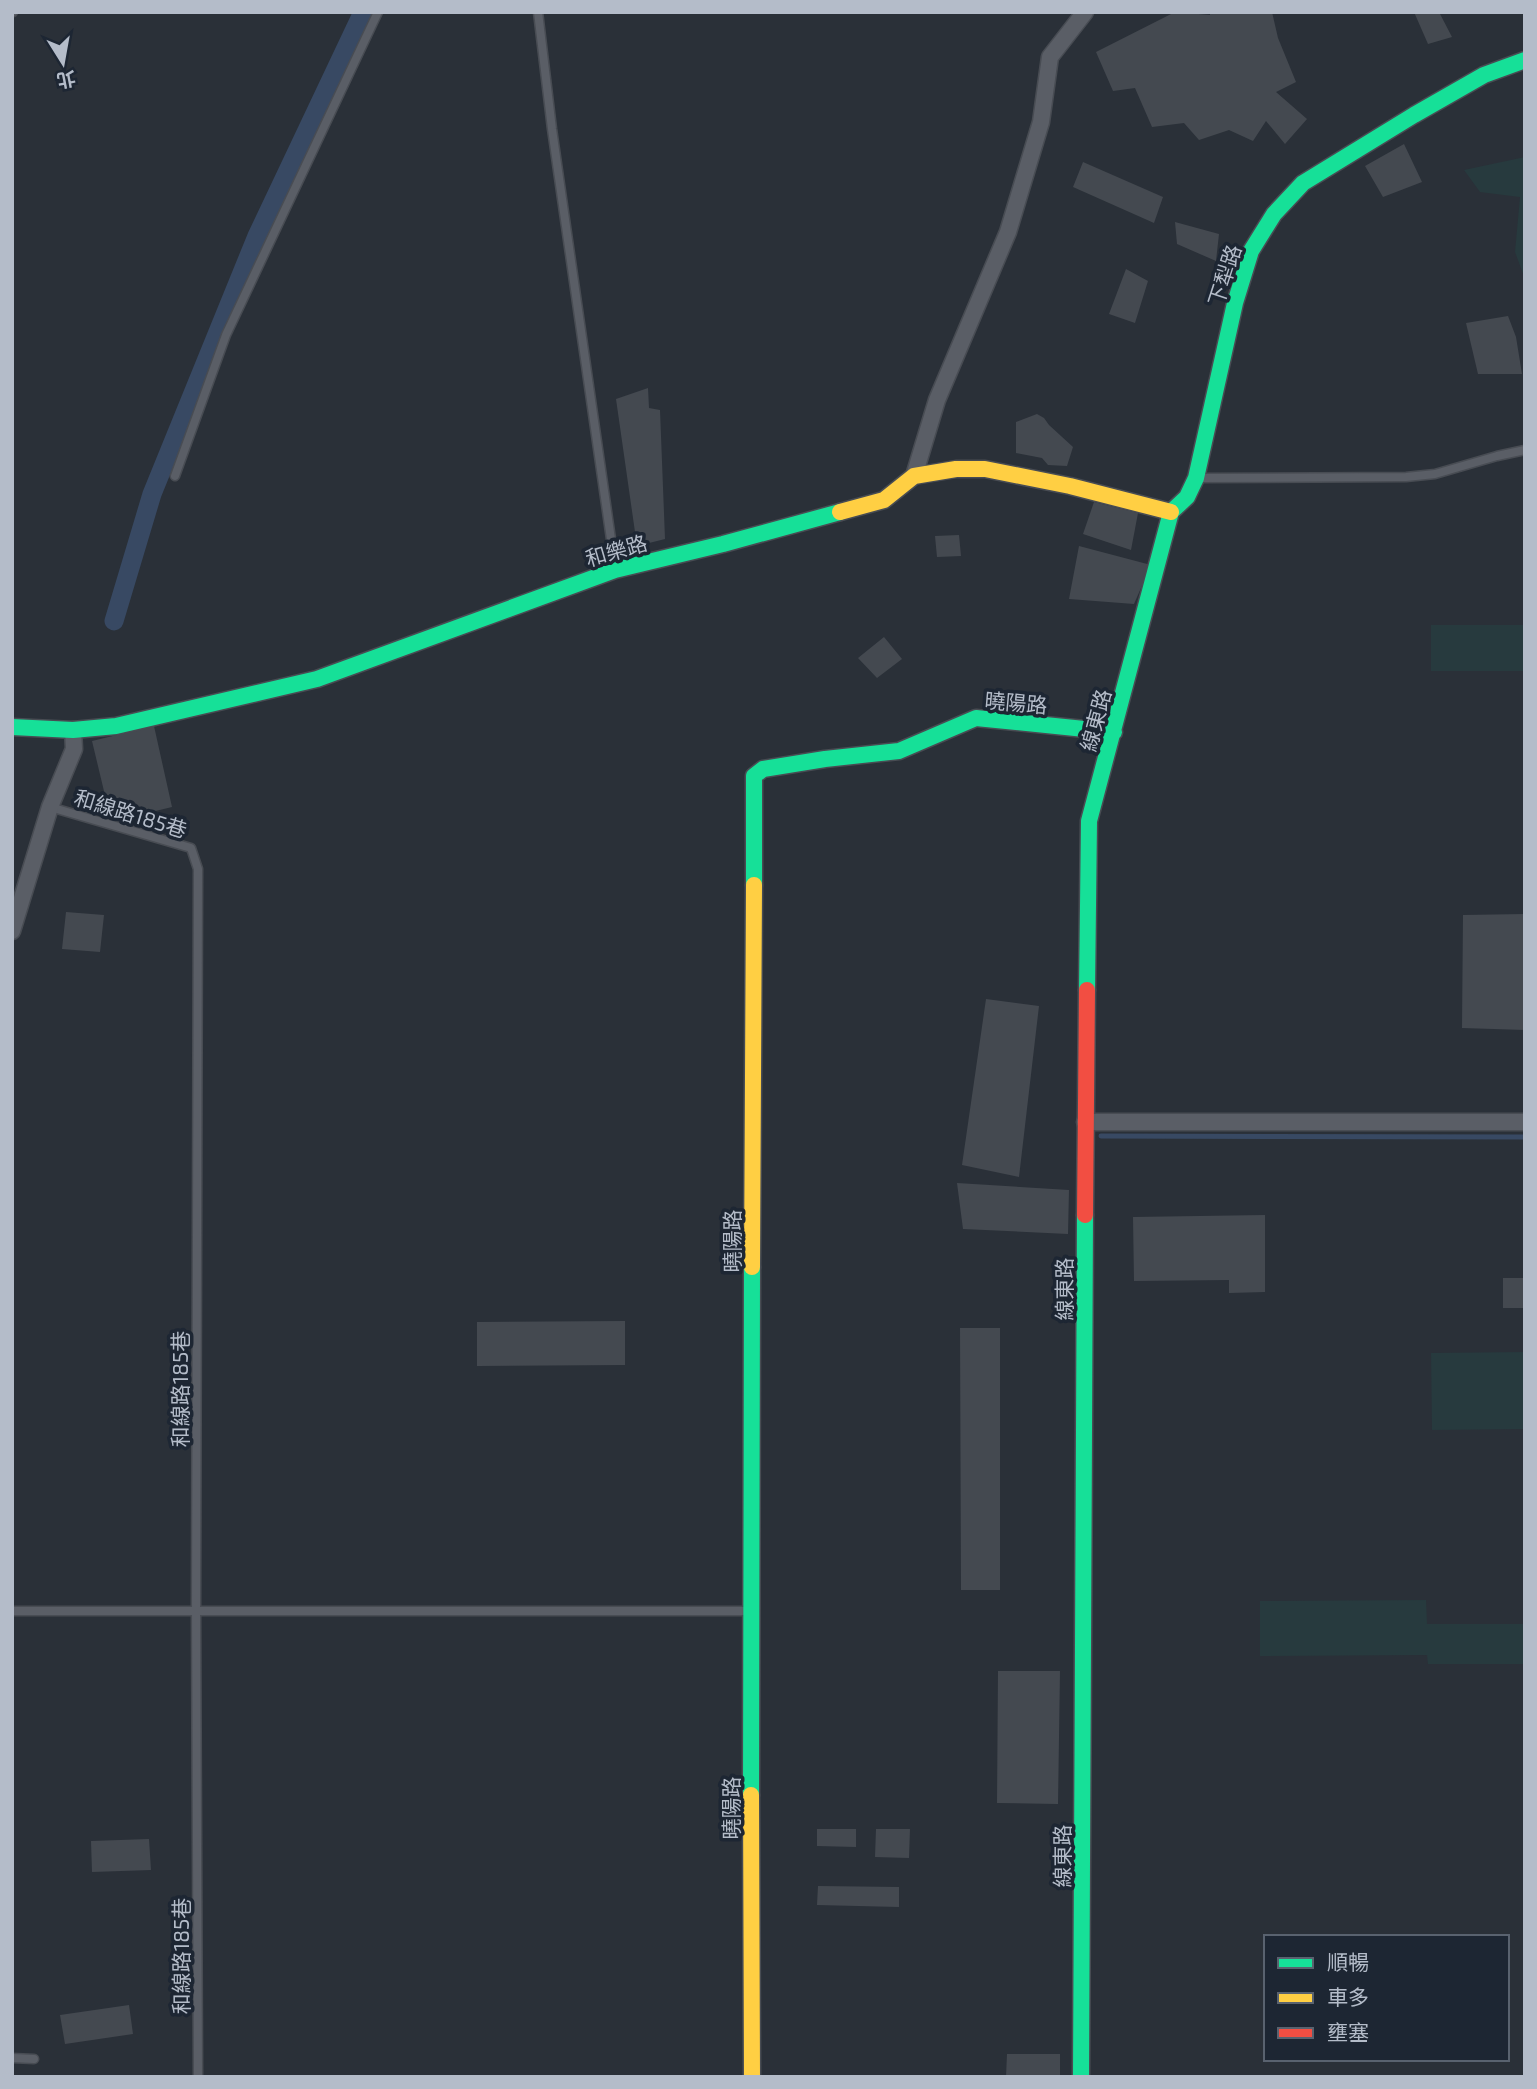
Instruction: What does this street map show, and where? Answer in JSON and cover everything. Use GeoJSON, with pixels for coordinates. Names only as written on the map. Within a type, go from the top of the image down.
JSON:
{"type":"FeatureCollection","features":[{"type":"Feature","properties":{"kind":"street"},"geometry":{"type":"LineString","coordinates":[[914,476],[937,400],[1008,232],[1041,122],[1050,57],[1085,12]]}},
{"type":"Feature","properties":{"kind":"street","name":"下犁路"},"geometry":{"type":"LineString","coordinates":[[1171,512],[1187,497],[1196,478],[1235,303],[1251,251],[1274,214],[1303,183],[1484,75],[1525,60]]}},
{"type":"Feature","properties":{"kind":"street","name":"和樂路"},"geometry":{"type":"LineString","coordinates":[[12,727],[73,730],[116,726],[317,679],[615,570],[747,538],[884,500],[914,476],[956,468],[985,469],[1070,486],[1171,512]]}},
{"type":"Feature","properties":{"kind":"street","name":"線東路"},"geometry":{"type":"LineString","coordinates":[[1081,2077],[1088,821],[1171,512]]}},
{"type":"Feature","properties":{"kind":"street","name":"曉陽路"},"geometry":{"type":"LineString","coordinates":[[752,2077],[754,776],[763,769],[899,751],[976,718],[1114,732]]}},
{"type":"Feature","properties":{"kind":"street"},"geometry":{"type":"LineString","coordinates":[[12,932],[50,807],[74,749],[73,730]]}},
{"type":"Feature","properties":{"kind":"street"},"geometry":{"type":"LineString","coordinates":[[1085,1122],[1525,1122]]}},
{"type":"Feature","properties":{"kind":"lane"},"geometry":{"type":"LineString","coordinates":[[175,475],[226,335],[378,12]]}},
{"type":"Feature","properties":{"kind":"lane"},"geometry":{"type":"LineString","coordinates":[[538,12],[552,129],[615,570]]}},
{"type":"Feature","properties":{"kind":"lane"},"geometry":{"type":"LineString","coordinates":[[1196,478],[1406,477],[1435,474],[1525,450]]}},
{"type":"Feature","properties":{"kind":"lane","name":"和線路185巷"},"geometry":{"type":"LineString","coordinates":[[50,807],[191,848],[198,869],[198,2077]]}},
{"type":"Feature","properties":{"kind":"lane"},"geometry":{"type":"LineString","coordinates":[[12,1611],[751,1611]]}},
{"type":"Feature","properties":{"kind":"lane"},"geometry":{"type":"LineString","coordinates":[[12,2058],[34,2059]]}},
{"type":"Feature","properties":{"kind":"green space"},"geometry":{"type":"Polygon","coordinates":[[[1525,157],[1525,279],[1515,252],[1520,197],[1480,192],[1464,170],[1525,157]]]}},
{"type":"Feature","properties":{"kind":"green space"},"geometry":{"type":"Polygon","coordinates":[[[1431,625],[1525,625],[1525,671],[1431,671],[1431,625]]]}},
{"type":"Feature","properties":{"kind":"green space"},"geometry":{"type":"Polygon","coordinates":[[[1525,1352],[1525,1429],[1432,1430],[1431,1353],[1525,1352]]]}},
{"type":"Feature","properties":{"kind":"green space"},"geometry":{"type":"Polygon","coordinates":[[[1426,1600],[1427,1624],[1525,1624],[1525,1664],[1428,1664],[1427,1655],[1260,1656],[1260,1601],[1426,1600]]]}},
{"type":"Feature","properties":{"kind":"building"},"geometry":{"type":"Polygon","coordinates":[[[1175,12],[1210,15],[1210,12],[1272,12],[1278,38],[1296,82],[1276,92],[1307,119],[1285,144],[1266,121],[1253,141],[1229,130],[1199,140],[1184,123],[1152,127],[1135,88],[1113,91],[1096,52],[1175,12]]]}},
{"type":"Feature","properties":{"kind":"building"},"geometry":{"type":"Polygon","coordinates":[[[1414,12],[1439,12],[1452,37],[1428,44],[1414,12]]]}},
{"type":"Feature","properties":{"kind":"building"},"geometry":{"type":"Polygon","coordinates":[[[1404,144],[1422,182],[1383,197],[1365,166],[1404,144]]]}},
{"type":"Feature","properties":{"kind":"building"},"geometry":{"type":"Polygon","coordinates":[[[1083,162],[1163,197],[1154,223],[1073,187],[1083,162]]]}},
{"type":"Feature","properties":{"kind":"building"},"geometry":{"type":"Polygon","coordinates":[[[1175,222],[1219,234],[1216,261],[1177,244],[1175,222]]]}},
{"type":"Feature","properties":{"kind":"building"},"geometry":{"type":"Polygon","coordinates":[[[1126,269],[1148,281],[1135,323],[1109,314],[1126,269]]]}},
{"type":"Feature","properties":{"kind":"building"},"geometry":{"type":"Polygon","coordinates":[[[1508,316],[1516,337],[1522,374],[1478,374],[1466,323],[1508,316]]]}},
{"type":"Feature","properties":{"kind":"building"},"geometry":{"type":"Polygon","coordinates":[[[648,388],[649,408],[660,410],[665,539],[637,546],[616,399],[648,388]]]}},
{"type":"Feature","properties":{"kind":"building"},"geometry":{"type":"Polygon","coordinates":[[[1037,414],[1073,447],[1067,466],[1048,465],[1042,458],[1016,453],[1016,422],[1037,414]]]}},
{"type":"Feature","properties":{"kind":"building"},"geometry":{"type":"Polygon","coordinates":[[[1094,502],[1138,513],[1131,550],[1083,534],[1094,502]]]}},
{"type":"Feature","properties":{"kind":"building"},"geometry":{"type":"Polygon","coordinates":[[[959,535],[961,556],[937,557],[935,536],[959,535]]]}},
{"type":"Feature","properties":{"kind":"building"},"geometry":{"type":"Polygon","coordinates":[[[1079,546],[1151,565],[1134,604],[1069,599],[1079,546]]]}},
{"type":"Feature","properties":{"kind":"building"},"geometry":{"type":"Polygon","coordinates":[[[884,637],[902,659],[877,678],[858,658],[884,637]]]}},
{"type":"Feature","properties":{"kind":"building"},"geometry":{"type":"Polygon","coordinates":[[[154,726],[172,807],[139,815],[137,805],[109,812],[92,741],[154,726]]]}},
{"type":"Feature","properties":{"kind":"building"},"geometry":{"type":"Polygon","coordinates":[[[66,912],[104,915],[100,952],[62,949],[66,912]]]}},
{"type":"Feature","properties":{"kind":"building"},"geometry":{"type":"Polygon","coordinates":[[[1525,914],[1525,1030],[1462,1028],[1463,915],[1525,914]]]}},
{"type":"Feature","properties":{"kind":"building"},"geometry":{"type":"Polygon","coordinates":[[[986,999],[1039,1006],[1019,1177],[962,1165],[986,999]]]}},
{"type":"Feature","properties":{"kind":"building"},"geometry":{"type":"Polygon","coordinates":[[[957,1183],[1069,1190],[1068,1234],[963,1229],[957,1183]]]}},
{"type":"Feature","properties":{"kind":"building"},"geometry":{"type":"Polygon","coordinates":[[[1265,1215],[1265,1292],[1229,1293],[1229,1280],[1134,1281],[1133,1217],[1265,1215]]]}},
{"type":"Feature","properties":{"kind":"building"},"geometry":{"type":"Polygon","coordinates":[[[1503,1278],[1525,1278],[1525,1308],[1503,1308],[1503,1278]]]}},
{"type":"Feature","properties":{"kind":"building"},"geometry":{"type":"Polygon","coordinates":[[[625,1321],[625,1365],[477,1366],[477,1322],[625,1321]]]}},
{"type":"Feature","properties":{"kind":"building"},"geometry":{"type":"Polygon","coordinates":[[[960,1328],[1000,1328],[1000,1590],[961,1590],[960,1328]]]}},
{"type":"Feature","properties":{"kind":"building"},"geometry":{"type":"Polygon","coordinates":[[[998,1671],[1060,1671],[1058,1804],[997,1803],[998,1671]]]}},
{"type":"Feature","properties":{"kind":"building"},"geometry":{"type":"Polygon","coordinates":[[[817,1829],[856,1829],[856,1847],[817,1846],[817,1829]]]}},
{"type":"Feature","properties":{"kind":"building"},"geometry":{"type":"Polygon","coordinates":[[[876,1829],[910,1829],[909,1858],[875,1857],[876,1829]]]}},
{"type":"Feature","properties":{"kind":"building"},"geometry":{"type":"Polygon","coordinates":[[[149,1839],[151,1870],[92,1872],[91,1841],[149,1839]]]}},
{"type":"Feature","properties":{"kind":"building"},"geometry":{"type":"Polygon","coordinates":[[[818,1886],[899,1887],[899,1907],[817,1905],[818,1886]]]}},
{"type":"Feature","properties":{"kind":"building"},"geometry":{"type":"Polygon","coordinates":[[[129,2005],[133,2034],[65,2044],[60,2015],[129,2005]]]}},
{"type":"Feature","properties":{"kind":"building"},"geometry":{"type":"Polygon","coordinates":[[[1007,2054],[1060,2054],[1060,2077],[1006,2077],[1007,2054]]]}},
{"type":"Feature","properties":{"kind":"waterway"},"geometry":{"type":"LineString","coordinates":[[114,621],[152,494],[257,236],[363,12]]}},
{"type":"Feature","properties":{"kind":"waterway"},"geometry":{"type":"LineString","coordinates":[[1101,1136],[1525,1137]]}},
{"type":"Feature","properties":{"kind":"traffic: fast"},"geometry":{"type":"LineString","coordinates":[[1171,512],[1187,497],[1196,478],[1235,303],[1251,251],[1274,214],[1303,183],[1484,75],[1525,60]]}},
{"type":"Feature","properties":{"kind":"traffic: fast"},"geometry":{"type":"LineString","coordinates":[[12,727],[73,730],[116,726],[317,679],[615,570],[840,512]]}},
{"type":"Feature","properties":{"kind":"traffic: fast"},"geometry":{"type":"LineString","coordinates":[[1087,990],[1089,821],[1171,512]]}},
{"type":"Feature","properties":{"kind":"traffic: fast"},"geometry":{"type":"LineString","coordinates":[[754,885],[754,776],[763,769],[899,751],[976,718],[1114,732]]}},
{"type":"Feature","properties":{"kind":"traffic: fast"},"geometry":{"type":"LineString","coordinates":[[1081,2077],[1085,1215]]}},
{"type":"Feature","properties":{"kind":"traffic: fast"},"geometry":{"type":"LineString","coordinates":[[751,1795],[752,1267]]}},
{"type":"Feature","properties":{"kind":"traffic: slow"},"geometry":{"type":"LineString","coordinates":[[840,512],[884,500],[914,476],[956,469],[985,469],[1070,486],[1171,512]]}},
{"type":"Feature","properties":{"kind":"traffic: slow"},"geometry":{"type":"LineString","coordinates":[[752,1267],[754,885]]}},
{"type":"Feature","properties":{"kind":"traffic: slow"},"geometry":{"type":"LineString","coordinates":[[751,1795],[752,2077]]}},
{"type":"Feature","properties":{"kind":"traffic: jam"},"geometry":{"type":"LineString","coordinates":[[1085,1215],[1087,990]]}}]}
